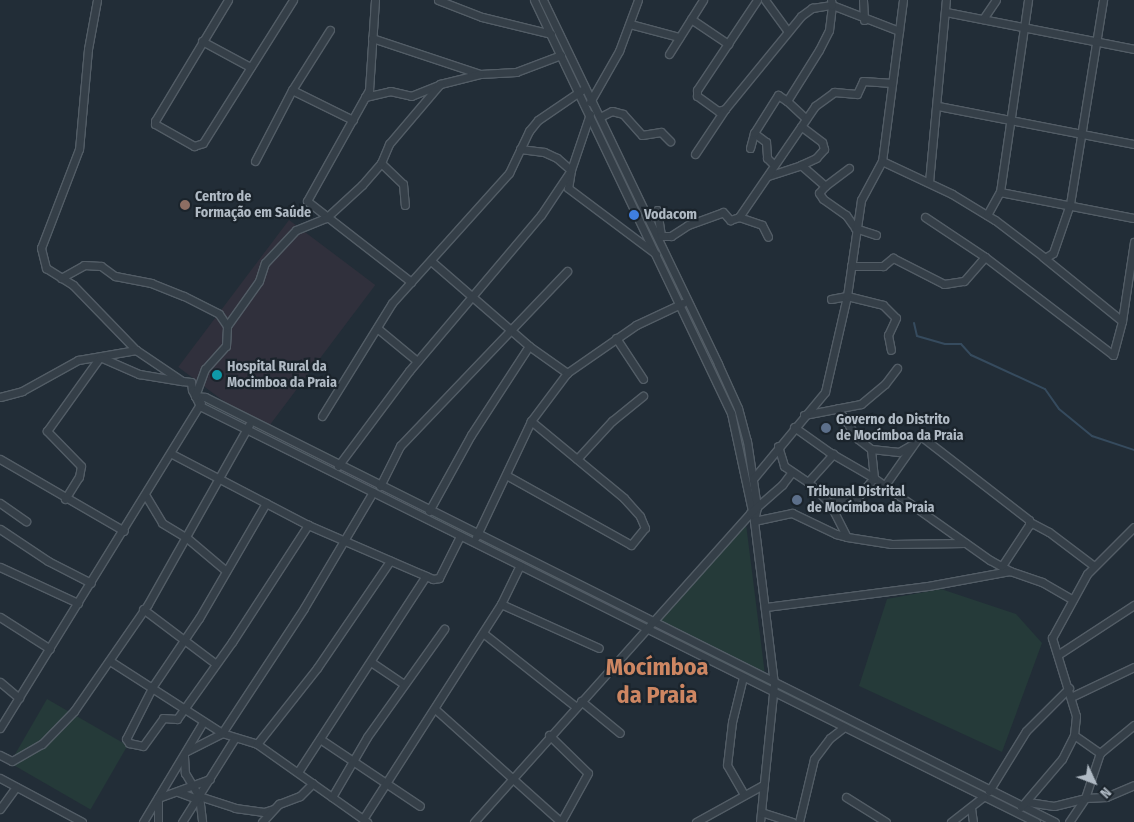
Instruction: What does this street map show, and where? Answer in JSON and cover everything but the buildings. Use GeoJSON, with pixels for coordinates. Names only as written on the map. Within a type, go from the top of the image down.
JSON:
{"type":"FeatureCollection","features":[{"type":"Feature","properties":{"kind":"street"},"geometry":{"type":"LineString","coordinates":[[97,0],[88,49],[79,148],[41,248],[46,268],[73,285],[136,350],[182,381]]}},
{"type":"Feature","properties":{"kind":"street"},"geometry":{"type":"LineString","coordinates":[[228,0],[155,121],[155,124],[194,146],[203,143],[293,0]]}},
{"type":"Feature","properties":{"kind":"street"},"geometry":{"type":"LineString","coordinates":[[376,0],[372,38],[371,77],[365,97],[307,198],[308,204],[411,282]]}},
{"type":"Feature","properties":{"kind":"street"},"geometry":{"type":"LineString","coordinates":[[438,0],[482,17],[550,34]]}},
{"type":"Feature","properties":{"kind":"street"},"geometry":{"type":"LineString","coordinates":[[534,0],[561,55],[582,89],[592,100],[738,408],[757,507],[754,521]]}},
{"type":"Feature","properties":{"kind":"street"},"geometry":{"type":"LineString","coordinates":[[543,0],[582,89],[590,114],[731,414],[750,513],[754,521],[774,684],[760,822]]}},
{"type":"Feature","properties":{"kind":"street"},"geometry":{"type":"LineString","coordinates":[[586,105],[592,100],[630,24],[638,0]]}},
{"type":"Feature","properties":{"kind":"street"},"geometry":{"type":"LineString","coordinates":[[669,54],[703,0]]}},
{"type":"Feature","properties":{"kind":"street"},"geometry":{"type":"LineString","coordinates":[[725,109],[718,111],[696,93],[757,0]]}},
{"type":"Feature","properties":{"kind":"street"},"geometry":{"type":"LineString","coordinates":[[766,0],[788,32]]}},
{"type":"Feature","properties":{"kind":"street"},"geometry":{"type":"LineString","coordinates":[[863,0],[864,20]]}},
{"type":"Feature","properties":{"kind":"street"},"geometry":{"type":"LineString","coordinates":[[753,479],[803,416],[826,392],[830,380],[847,296],[855,228],[861,200],[882,161],[903,0]]}},
{"type":"Feature","properties":{"kind":"street"},"geometry":{"type":"LineString","coordinates":[[929,182],[938,106],[946,0]]}},
{"type":"Feature","properties":{"kind":"street"},"geometry":{"type":"LineString","coordinates":[[983,19],[996,0]]}},
{"type":"Feature","properties":{"kind":"street"},"geometry":{"type":"LineString","coordinates":[[987,215],[1000,192],[1028,0]]}},
{"type":"Feature","properties":{"kind":"street"},"geometry":{"type":"LineString","coordinates":[[1043,257],[1053,253],[1070,204],[1103,0]]}},
{"type":"Feature","properties":{"kind":"street"},"geometry":{"type":"LineString","coordinates":[[787,100],[829,30],[832,3]]}},
{"type":"Feature","properties":{"kind":"street"},"geometry":{"type":"LineString","coordinates":[[695,154],[725,109],[788,32],[812,8],[832,3],[864,20],[899,31]]}},
{"type":"Feature","properties":{"kind":"street"},"geometry":{"type":"LineString","coordinates":[[946,12],[1134,49]]}},
{"type":"Feature","properties":{"kind":"street"},"geometry":{"type":"LineString","coordinates":[[691,19],[728,44]]}},
{"type":"Feature","properties":{"kind":"street"},"geometry":{"type":"LineString","coordinates":[[630,24],[679,38]]}},
{"type":"Feature","properties":{"kind":"street"},"geometry":{"type":"LineString","coordinates":[[255,162],[292,90],[330,30]]}},
{"type":"Feature","properties":{"kind":"street"},"geometry":{"type":"LineString","coordinates":[[372,38],[480,74]]}},
{"type":"Feature","properties":{"kind":"street"},"geometry":{"type":"LineString","coordinates":[[202,41],[250,67]]}},
{"type":"Feature","properties":{"kind":"street"},"geometry":{"type":"LineString","coordinates":[[365,97],[390,91],[412,96],[440,84],[480,74],[516,72],[561,55]]}},
{"type":"Feature","properties":{"kind":"street"},"geometry":{"type":"LineString","coordinates":[[657,210],[661,236],[670,236],[709,215],[724,212],[730,220],[739,217],[815,106],[834,92],[857,94],[863,81],[892,83]]}},
{"type":"Feature","properties":{"kind":"street"},"geometry":{"type":"LineString","coordinates":[[196,396],[205,369],[226,346],[227,326],[259,281],[265,263],[296,230],[326,218],[381,162],[389,144],[440,84]]}},
{"type":"Feature","properties":{"kind":"street"},"geometry":{"type":"LineString","coordinates":[[322,416],[377,328],[411,282],[509,173],[520,149],[538,120],[582,89]]}},
{"type":"Feature","properties":{"kind":"street"},"geometry":{"type":"LineString","coordinates":[[292,90],[353,120]]}},
{"type":"Feature","properties":{"kind":"street"},"geometry":{"type":"LineString","coordinates":[[750,148],[754,133],[778,95],[787,100],[803,122],[822,142],[824,150],[816,158],[768,176]]}},
{"type":"Feature","properties":{"kind":"street"},"geometry":{"type":"LineString","coordinates":[[938,106],[1134,144]]}},
{"type":"Feature","properties":{"kind":"street"},"geometry":{"type":"LineString","coordinates":[[600,117],[612,111],[623,114],[642,135],[661,132],[670,141]]}},
{"type":"Feature","properties":{"kind":"street"},"geometry":{"type":"LineString","coordinates":[[590,114],[571,170],[568,188],[656,254]]}},
{"type":"Feature","properties":{"kind":"street"},"geometry":{"type":"LineString","coordinates":[[754,133],[766,142],[767,158],[774,165]]}},
{"type":"Feature","properties":{"kind":"street"},"geometry":{"type":"LineString","coordinates":[[520,149],[544,152],[571,170]]}},
{"type":"Feature","properties":{"kind":"street"},"geometry":{"type":"LineString","coordinates":[[882,161],[929,182],[987,215],[1043,257],[1122,322]]}},
{"type":"Feature","properties":{"kind":"street"},"geometry":{"type":"LineString","coordinates":[[381,162],[403,184],[405,205]]}},
{"type":"Feature","properties":{"kind":"street"},"geometry":{"type":"LineString","coordinates":[[801,165],[825,186]]}},
{"type":"Feature","properties":{"kind":"street"},"geometry":{"type":"LineString","coordinates":[[849,168],[825,186],[819,193],[846,215],[855,228],[876,235]]}},
{"type":"Feature","properties":{"kind":"street"},"geometry":{"type":"LineString","coordinates":[[338,466],[417,361],[541,215],[571,170]]}},
{"type":"Feature","properties":{"kind":"street"},"geometry":{"type":"LineString","coordinates":[[1000,192],[1070,204],[1134,218]]}},
{"type":"Feature","properties":{"kind":"street"},"geometry":{"type":"LineString","coordinates":[[739,217],[762,225],[768,237]]}},
{"type":"Feature","properties":{"kind":"street"},"geometry":{"type":"LineString","coordinates":[[925,217],[985,256],[1113,355],[1122,322],[1134,242]]}},
{"type":"Feature","properties":{"kind":"street"},"geometry":{"type":"LineString","coordinates":[[851,266],[883,266],[893,258],[944,284],[964,281],[985,256]]}},
{"type":"Feature","properties":{"kind":"street"},"geometry":{"type":"LineString","coordinates":[[431,261],[529,346],[567,373]]}},
{"type":"Feature","properties":{"kind":"street"},"geometry":{"type":"LineString","coordinates":[[61,278],[84,265],[101,266],[115,276],[151,283],[184,296],[219,314],[227,326]]}},
{"type":"Feature","properties":{"kind":"street"},"geometry":{"type":"LineString","coordinates":[[380,486],[400,446],[510,328],[567,271]]}},
{"type":"Feature","properties":{"kind":"street"},"geometry":{"type":"LineString","coordinates":[[831,299],[847,296],[883,306],[896,318],[888,335],[891,350]]}},
{"type":"Feature","properties":{"kind":"street"},"geometry":{"type":"LineString","coordinates":[[473,542],[531,421],[567,373],[616,338],[688,300]]}},
{"type":"Feature","properties":{"kind":"street"},"geometry":{"type":"LineString","coordinates":[[377,328],[417,361]]}},
{"type":"Feature","properties":{"kind":"street"},"geometry":{"type":"LineString","coordinates":[[616,338],[643,379]]}},
{"type":"Feature","properties":{"kind":"street"},"geometry":{"type":"LineString","coordinates":[[429,511],[470,435],[529,346]]}},
{"type":"Feature","properties":{"kind":"street"},"geometry":{"type":"LineString","coordinates":[[0,397],[22,391],[78,360],[136,350]]}},
{"type":"Feature","properties":{"kind":"street"},"geometry":{"type":"LineString","coordinates":[[100,357],[139,374],[192,382],[200,406],[567,588],[645,630],[1036,822]]}},
{"type":"Feature","properties":{"kind":"street"},"geometry":{"type":"LineString","coordinates":[[66,499],[79,477],[81,466],[47,431],[100,357]]}},
{"type":"Feature","properties":{"kind":"street"},"geometry":{"type":"LineString","coordinates":[[803,416],[866,401],[898,368]]}},
{"type":"Feature","properties":{"kind":"street"},"geometry":{"type":"LineString","coordinates":[[196,396],[205,397],[338,466],[571,580],[774,684],[1054,822]]}},
{"type":"Feature","properties":{"kind":"street"},"geometry":{"type":"LineString","coordinates":[[577,459],[612,421],[643,396]]}},
{"type":"Feature","properties":{"kind":"street"},"geometry":{"type":"LineString","coordinates":[[0,728],[146,496],[205,397]]}},
{"type":"Feature","properties":{"kind":"street"},"geometry":{"type":"LineString","coordinates":[[836,408],[858,439],[871,448],[899,452],[918,438]]}},
{"type":"Feature","properties":{"kind":"street"},"geometry":{"type":"LineString","coordinates":[[506,474],[628,544],[635,545],[645,528],[640,516],[577,459],[531,421]]}},
{"type":"Feature","properties":{"kind":"street"},"geometry":{"type":"LineString","coordinates":[[0,755],[12,761],[42,744],[74,711],[110,661],[187,538],[251,422]]}},
{"type":"Feature","properties":{"kind":"street"},"geometry":{"type":"LineString","coordinates":[[794,427],[833,454],[885,485],[965,543],[1010,572],[1042,582],[1071,599]]}},
{"type":"Feature","properties":{"kind":"street"},"geometry":{"type":"LineString","coordinates":[[885,485],[918,438]]}},
{"type":"Feature","properties":{"kind":"street"},"geometry":{"type":"LineString","coordinates":[[918,438],[968,472],[1030,522],[1049,532],[1094,566]]}},
{"type":"Feature","properties":{"kind":"street"},"geometry":{"type":"LineString","coordinates":[[778,446],[779,456],[791,473],[808,482],[829,502],[847,536]]}},
{"type":"Feature","properties":{"kind":"street"},"geometry":{"type":"LineString","coordinates":[[829,502],[856,498],[874,478],[871,448]]}},
{"type":"Feature","properties":{"kind":"street"},"geometry":{"type":"LineString","coordinates":[[172,454],[308,525],[426,576],[439,578],[460,536]]}},
{"type":"Feature","properties":{"kind":"street"},"geometry":{"type":"LineString","coordinates":[[808,482],[833,454]]}},
{"type":"Feature","properties":{"kind":"street"},"geometry":{"type":"LineString","coordinates":[[0,459],[124,531]]}},
{"type":"Feature","properties":{"kind":"street"},"geometry":{"type":"LineString","coordinates":[[474,822],[549,735],[750,513],[782,485],[791,473]]}},
{"type":"Feature","properties":{"kind":"street"},"geometry":{"type":"LineString","coordinates":[[185,753],[222,733],[304,608],[373,492]]}},
{"type":"Feature","properties":{"kind":"street"},"geometry":{"type":"LineString","coordinates":[[146,496],[162,523],[187,538],[226,571]]}},
{"type":"Feature","properties":{"kind":"street"},"geometry":{"type":"LineString","coordinates":[[0,502],[26,521]]}},
{"type":"Feature","properties":{"kind":"street"},"geometry":{"type":"LineString","coordinates":[[266,503],[185,640],[154,686],[126,739],[129,743],[144,745],[162,718],[175,720],[216,664],[308,525]]}},
{"type":"Feature","properties":{"kind":"street"},"geometry":{"type":"LineString","coordinates":[[754,521],[792,513],[836,534],[891,544],[965,543]]}},
{"type":"Feature","properties":{"kind":"street"},"geometry":{"type":"LineString","coordinates":[[1002,566],[1030,522]]}},
{"type":"Feature","properties":{"kind":"street"},"geometry":{"type":"LineString","coordinates":[[1021,807],[1028,802],[1066,753],[1074,735],[1076,716],[1059,654],[1052,638],[1068,614],[1071,599],[1094,566],[1134,527]]}},
{"type":"Feature","properties":{"kind":"street"},"geometry":{"type":"LineString","coordinates":[[0,529],[48,561],[91,583]]}},
{"type":"Feature","properties":{"kind":"street"},"geometry":{"type":"LineString","coordinates":[[257,744],[317,668],[390,561]]}},
{"type":"Feature","properties":{"kind":"street"},"geometry":{"type":"LineString","coordinates":[[110,661],[154,686],[184,709],[222,733],[257,744],[365,821],[500,604],[520,565]]}},
{"type":"Feature","properties":{"kind":"street"},"geometry":{"type":"LineString","coordinates":[[0,568],[78,603]]}},
{"type":"Feature","properties":{"kind":"street"},"geometry":{"type":"LineString","coordinates":[[766,607],[1010,572]]}},
{"type":"Feature","properties":{"kind":"street"},"geometry":{"type":"LineString","coordinates":[[298,772],[426,576]]}},
{"type":"Feature","properties":{"kind":"street"},"geometry":{"type":"LineString","coordinates":[[567,588],[571,580]]}},
{"type":"Feature","properties":{"kind":"street"},"geometry":{"type":"LineString","coordinates":[[500,604],[599,648]]}},
{"type":"Feature","properties":{"kind":"street"},"geometry":{"type":"LineString","coordinates":[[1059,654],[1134,605]]}},
{"type":"Feature","properties":{"kind":"street"},"geometry":{"type":"LineString","coordinates":[[143,609],[216,664]]}},
{"type":"Feature","properties":{"kind":"street"},"geometry":{"type":"LineString","coordinates":[[0,617],[50,649]]}},
{"type":"Feature","properties":{"kind":"street"},"geometry":{"type":"LineString","coordinates":[[332,797],[404,684],[444,629]]}},
{"type":"Feature","properties":{"kind":"street"},"geometry":{"type":"LineString","coordinates":[[482,633],[620,733]]}},
{"type":"Feature","properties":{"kind":"street"},"geometry":{"type":"LineString","coordinates":[[371,662],[404,684]]}},
{"type":"Feature","properties":{"kind":"street"},"geometry":{"type":"LineString","coordinates":[[1071,697],[1134,667]]}},
{"type":"Feature","properties":{"kind":"street"},"geometry":{"type":"LineString","coordinates":[[743,677],[732,722],[727,764],[744,795]]}},
{"type":"Feature","properties":{"kind":"street"},"geometry":{"type":"LineString","coordinates":[[0,682],[19,698]]}},
{"type":"Feature","properties":{"kind":"street"},"geometry":{"type":"LineString","coordinates":[[989,791],[1026,730],[1069,688]]}},
{"type":"Feature","properties":{"kind":"street"},"geometry":{"type":"LineString","coordinates":[[435,709],[561,822],[588,773],[549,735]]}},
{"type":"Feature","properties":{"kind":"street"},"geometry":{"type":"LineString","coordinates":[[799,822],[814,759],[840,725],[840,716]]}},
{"type":"Feature","properties":{"kind":"street"},"geometry":{"type":"LineString","coordinates":[[143,822],[203,722]]}},
{"type":"Feature","properties":{"kind":"street"},"geometry":{"type":"LineString","coordinates":[[1069,822],[1085,798],[1100,753],[1134,725]]}},
{"type":"Feature","properties":{"kind":"street"},"geometry":{"type":"LineString","coordinates":[[1074,735],[1100,753]]}},
{"type":"Feature","properties":{"kind":"street"},"geometry":{"type":"LineString","coordinates":[[182,822],[235,738]]}},
{"type":"Feature","properties":{"kind":"street"},"geometry":{"type":"LineString","coordinates":[[320,739],[352,763],[388,783],[420,806]]}},
{"type":"Feature","properties":{"kind":"street"},"geometry":{"type":"LineString","coordinates":[[185,753],[186,773],[198,798],[202,822]]}},
{"type":"Feature","properties":{"kind":"street"},"geometry":{"type":"LineString","coordinates":[[0,778],[82,822]]}},
{"type":"Feature","properties":{"kind":"street"},"geometry":{"type":"LineString","coordinates":[[158,798],[210,779]]}},
{"type":"Feature","properties":{"kind":"street"},"geometry":{"type":"LineString","coordinates":[[178,792],[235,808],[264,812],[300,796],[313,783]]}},
{"type":"Feature","properties":{"kind":"street"},"geometry":{"type":"LineString","coordinates":[[696,822],[763,785]]}},
{"type":"Feature","properties":{"kind":"street"},"geometry":{"type":"LineString","coordinates":[[1028,802],[1054,806],[1085,798],[1117,795],[1134,785]]}},
{"type":"Feature","properties":{"kind":"street"},"geometry":{"type":"LineString","coordinates":[[0,809],[16,787]]}},
{"type":"Feature","properties":{"kind":"street"},"geometry":{"type":"LineString","coordinates":[[846,797],[886,822]]}},
{"type":"Feature","properties":{"kind":"street"},"geometry":{"type":"LineString","coordinates":[[951,822],[983,797]]}},
{"type":"Feature","properties":{"kind":"street"},"geometry":{"type":"LineString","coordinates":[[158,798],[158,822]]}},
{"type":"Feature","properties":{"kind":"street"},"geometry":{"type":"LineString","coordinates":[[971,808],[973,822]]}},
{"type":"Feature","properties":{"kind":"street"},"geometry":{"type":"LineString","coordinates":[[262,822],[273,809]]}},
{"type":"Feature","properties":{"kind":"street"},"geometry":{"type":"LineString","coordinates":[[761,812],[792,822]]}},
{"type":"Feature","properties":{"kind":"shaded area"},"geometry":{"type":"Polygon","coordinates":[[[289,220],[375,285],[265,432],[178,367],[289,220]]]}},
{"type":"Feature","properties":{"kind":"green space"},"geometry":{"type":"Polygon","coordinates":[[[746,524],[765,675],[660,622],[746,524]]]}},
{"type":"Feature","properties":{"kind":"green space"},"geometry":{"type":"Polygon","coordinates":[[[941,589],[1016,614],[1042,643],[1002,752],[859,686],[887,599],[941,589]]]}},
{"type":"Feature","properties":{"kind":"green space"},"geometry":{"type":"Polygon","coordinates":[[[47,699],[128,746],[91,810],[10,763],[47,699]]]}},
{"type":"Feature","properties":{"kind":"waterway"},"geometry":{"type":"LineString","coordinates":[[914,323],[917,336],[945,344],[961,344],[971,355],[1045,389],[1059,409],[1092,436],[1134,450]]}},
{"type":"Feature","properties":{"kind":"place","name":"Centro de Formação em Saúde"},"geometry":{"type":"Point","coordinates":[185,205]}},
{"type":"Feature","properties":{"kind":"place","name":"Vodacom"},"geometry":{"type":"Point","coordinates":[634,215]}},
{"type":"Feature","properties":{"kind":"place","name":"Hospital Rural da Mocimboa da Praia"},"geometry":{"type":"Point","coordinates":[217,375]}},
{"type":"Feature","properties":{"kind":"place","name":"Governo do Distrito de Mocímboa da Praia"},"geometry":{"type":"Point","coordinates":[826,428]}},
{"type":"Feature","properties":{"kind":"place","name":"Tribunal Distrital de Mocímboa da Praia"},"geometry":{"type":"Point","coordinates":[797,500]}},
{"type":"Feature","properties":{"kind":"district","name":"Mocímboa da Praia"},"geometry":{"type":"Point","coordinates":[657,682]}}]}
